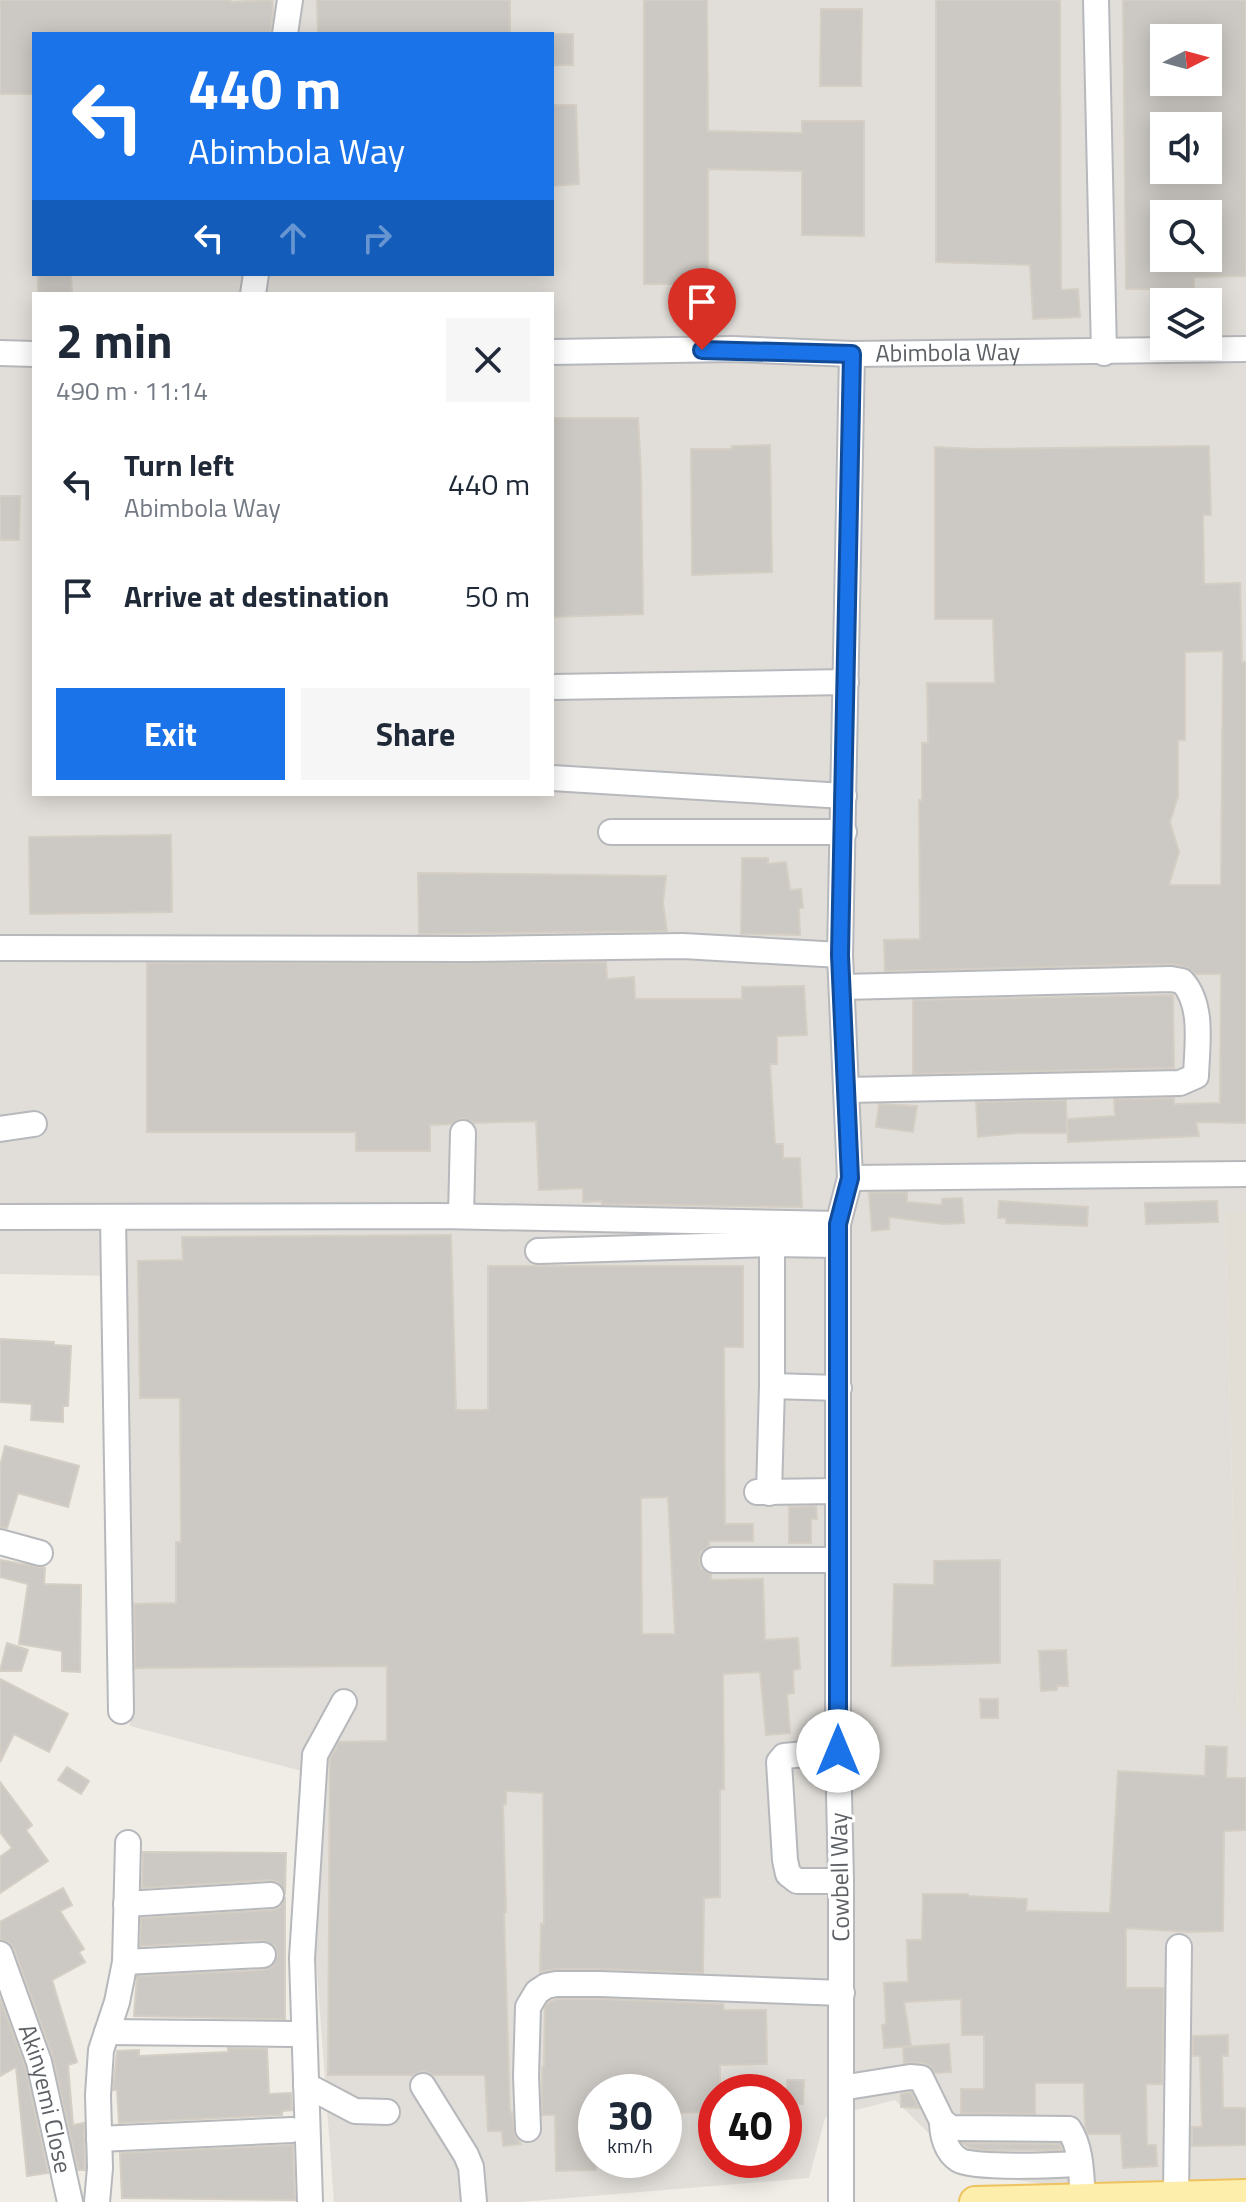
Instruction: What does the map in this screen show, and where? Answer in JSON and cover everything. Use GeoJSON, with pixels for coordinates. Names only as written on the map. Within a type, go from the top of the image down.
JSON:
{"type":"FeatureCollection","features":[{"type":"Feature","properties":{"kind":"main road"},"geometry":{"type":"LineString","coordinates":[[975,2202],[1246,2195]]}},
{"type":"Feature","properties":{"kind":"street"},"geometry":{"type":"LineString","coordinates":[[285,32],[290,0]]}},
{"type":"Feature","properties":{"kind":"street"},"geometry":{"type":"LineString","coordinates":[[1096,0],[1104,353]]}},
{"type":"Feature","properties":{"kind":"street","name":"Abimbola Way"},"geometry":{"type":"LineString","coordinates":[[554,352],[732,349],[852,354],[1104,353],[1246,349]]}},
{"type":"Feature","properties":{"kind":"street"},"geometry":{"type":"LineString","coordinates":[[0,353],[32,354]]}},
{"type":"Feature","properties":{"kind":"street","name":"Cowbell Way"},"geometry":{"type":"LineString","coordinates":[[841,2202],[838,1235],[850,1178],[840,955],[852,354]]}},
{"type":"Feature","properties":{"kind":"street"},"geometry":{"type":"LineString","coordinates":[[554,687],[846,682]]}},
{"type":"Feature","properties":{"kind":"street"},"geometry":{"type":"LineString","coordinates":[[554,778],[844,796]]}},
{"type":"Feature","properties":{"kind":"street"},"geometry":{"type":"LineString","coordinates":[[611,832],[844,832]]}},
{"type":"Feature","properties":{"kind":"street"},"geometry":{"type":"LineString","coordinates":[[0,948],[683,946],[840,955]]}},
{"type":"Feature","properties":{"kind":"street"},"geometry":{"type":"LineString","coordinates":[[842,987],[1171,979],[1182,981],[1193,995],[1197,1032],[1196,1076],[1180,1083],[846,1090]]}},
{"type":"Feature","properties":{"kind":"street"},"geometry":{"type":"LineString","coordinates":[[0,1129],[34,1124]]}},
{"type":"Feature","properties":{"kind":"street"},"geometry":{"type":"LineString","coordinates":[[461,1216],[463,1133]]}},
{"type":"Feature","properties":{"kind":"street"},"geometry":{"type":"LineString","coordinates":[[850,1178],[1246,1174]]}},
{"type":"Feature","properties":{"kind":"street"},"geometry":{"type":"LineString","coordinates":[[0,1217],[461,1216],[838,1235]]}},
{"type":"Feature","properties":{"kind":"street"},"geometry":{"type":"LineString","coordinates":[[113,1218],[121,1711]]}},
{"type":"Feature","properties":{"kind":"street"},"geometry":{"type":"LineString","coordinates":[[538,1251],[772,1244],[838,1235]]}},
{"type":"Feature","properties":{"kind":"street"},"geometry":{"type":"LineString","coordinates":[[772,1244],[772,1386],[763,1493],[838,1491]]}},
{"type":"Feature","properties":{"kind":"street"},"geometry":{"type":"LineString","coordinates":[[772,1386],[839,1388]]}},
{"type":"Feature","properties":{"kind":"street"},"geometry":{"type":"LineString","coordinates":[[0,1542],[40,1553]]}},
{"type":"Feature","properties":{"kind":"street"},"geometry":{"type":"LineString","coordinates":[[714,1560],[838,1560]]}},
{"type":"Feature","properties":{"kind":"street"},"geometry":{"type":"LineString","coordinates":[[310,2202],[302,1958],[315,1755],[344,1702]]}},
{"type":"Feature","properties":{"kind":"street"},"geometry":{"type":"LineString","coordinates":[[838,1751],[784,1756],[779,1762],[779,1788],[788,1874],[797,1881],[841,1881]]}},
{"type":"Feature","properties":{"kind":"street"},"geometry":{"type":"LineString","coordinates":[[97,2202],[101,2050],[117,2002],[125,1962],[128,1843]]}},
{"type":"Feature","properties":{"kind":"street"},"geometry":{"type":"LineString","coordinates":[[126,1904],[271,1895]]}},
{"type":"Feature","properties":{"kind":"street"},"geometry":{"type":"LineString","coordinates":[[1176,2196],[1179,1947]]}},
{"type":"Feature","properties":{"kind":"street","name":"Akinyemi Close"},"geometry":{"type":"LineString","coordinates":[[0,1954],[39,2062],[70,2202]]}},
{"type":"Feature","properties":{"kind":"street"},"geometry":{"type":"LineString","coordinates":[[125,1962],[263,1955]]}},
{"type":"Feature","properties":{"kind":"street"},"geometry":{"type":"LineString","coordinates":[[528,2129],[528,2007],[537,1992],[546,1986],[600,1984],[842,1993]]}},
{"type":"Feature","properties":{"kind":"street"},"geometry":{"type":"LineString","coordinates":[[107,2032],[291,2034]]}},
{"type":"Feature","properties":{"kind":"street"},"geometry":{"type":"LineString","coordinates":[[841,2088],[921,2078],[946,2126],[960,2130],[1069,2129],[1075,2138],[1083,2199]]}},
{"type":"Feature","properties":{"kind":"street"},"geometry":{"type":"LineString","coordinates":[[306,2085],[355,2111],[387,2112]]}},
{"type":"Feature","properties":{"kind":"street"},"geometry":{"type":"LineString","coordinates":[[423,2086],[466,2155],[471,2167],[474,2202]]}},
{"type":"Feature","properties":{"kind":"street"},"geometry":{"type":"LineString","coordinates":[[942,2121],[943,2139],[962,2162],[1025,2166],[1079,2164]]}},
{"type":"Feature","properties":{"kind":"street"},"geometry":{"type":"LineString","coordinates":[[99,2139],[292,2130]]}},
{"type":"Feature","properties":{"kind":"shaded area"},"geometry":{"type":"Polygon","coordinates":[[[0,0],[1246,0],[1246,1213],[1225,1213],[1238,1716],[1246,1725],[1246,2202],[1166,2202],[969,2173],[895,2100],[825,2118],[809,2178],[520,2202],[334,2202],[302,1771],[130,1726],[119,1276],[0,1274],[0,0]]]}},
{"type":"Feature","properties":{"kind":"shaded area"},"geometry":{"type":"Polygon","coordinates":[[[1225,1213],[1246,1213],[1246,1725],[1238,1716],[1225,1213]]]}},
{"type":"Feature","properties":{"kind":"building"},"geometry":{"type":"Polygon","coordinates":[[[0,0],[272,0],[270,32],[32,32],[32,94],[0,94],[0,0]]]}},
{"type":"Feature","properties":{"kind":"building"},"geometry":{"type":"Polygon","coordinates":[[[317,0],[510,0],[510,32],[318,32],[317,0]]]}},
{"type":"Feature","properties":{"kind":"building"},"geometry":{"type":"Polygon","coordinates":[[[644,0],[707,0],[708,131],[802,133],[802,121],[864,121],[864,236],[802,235],[802,171],[708,169],[708,284],[644,284],[644,0]]]}},
{"type":"Feature","properties":{"kind":"building"},"geometry":{"type":"Polygon","coordinates":[[[936,0],[1060,0],[1061,290],[1078,289],[1080,317],[1033,319],[1030,265],[936,262],[936,0]]]}},
{"type":"Feature","properties":{"kind":"building"},"geometry":{"type":"Polygon","coordinates":[[[1123,0],[1246,0],[1246,276],[1194,277],[1194,288],[1126,289],[1123,0]]]}},
{"type":"Feature","properties":{"kind":"building"},"geometry":{"type":"Polygon","coordinates":[[[821,9],[862,9],[861,86],[820,86],[821,9]]]}},
{"type":"Feature","properties":{"kind":"building"},"geometry":{"type":"Polygon","coordinates":[[[554,34],[573,34],[573,65],[554,65],[554,34]]]}},
{"type":"Feature","properties":{"kind":"building"},"geometry":{"type":"Polygon","coordinates":[[[554,105],[576,105],[579,184],[554,186],[554,105]]]}},
{"type":"Feature","properties":{"kind":"building"},"geometry":{"type":"Polygon","coordinates":[[[38,276],[71,276],[72,292],[38,292],[38,276]]]}},
{"type":"Feature","properties":{"kind":"building"},"geometry":{"type":"Polygon","coordinates":[[[554,418],[638,418],[643,614],[554,617],[554,418]]]}},
{"type":"Feature","properties":{"kind":"building"},"geometry":{"type":"Polygon","coordinates":[[[770,445],[772,572],[692,575],[691,449],[770,445]]]}},
{"type":"Feature","properties":{"kind":"building"},"geometry":{"type":"Polygon","coordinates":[[[1209,446],[1211,515],[1203,515],[1204,584],[1240,583],[1242,662],[1246,662],[1246,1123],[1196,1122],[1199,1136],[1068,1142],[1067,1119],[1115,1116],[1114,1099],[1174,1098],[1174,1104],[1220,1103],[1221,974],[1196,974],[1186,967],[1171,964],[885,971],[884,940],[920,939],[919,800],[922,800],[922,743],[928,743],[927,683],[995,683],[993,619],[935,619],[935,447],[1209,446]],[[1223,651],[1185,652],[1185,740],[1178,740],[1178,796],[1170,822],[1179,852],[1169,885],[1221,885],[1223,651]]]}},
{"type":"Feature","properties":{"kind":"building"},"geometry":{"type":"Polygon","coordinates":[[[0,496],[20,496],[19,540],[0,540],[0,496]]]}},
{"type":"Feature","properties":{"kind":"building"},"geometry":{"type":"Polygon","coordinates":[[[171,835],[172,912],[30,914],[29,837],[171,835]]]}},
{"type":"Feature","properties":{"kind":"building"},"geometry":{"type":"Polygon","coordinates":[[[742,858],[768,858],[768,864],[786,862],[790,890],[801,889],[803,908],[799,908],[800,935],[741,934],[742,858]]]}},
{"type":"Feature","properties":{"kind":"building"},"geometry":{"type":"Polygon","coordinates":[[[418,873],[666,876],[663,903],[667,931],[419,934],[418,873]]]}},
{"type":"Feature","properties":{"kind":"building"},"geometry":{"type":"Polygon","coordinates":[[[606,962],[607,979],[634,977],[635,999],[742,999],[742,987],[804,986],[807,1035],[777,1036],[777,1064],[770,1064],[775,1144],[783,1144],[783,1158],[800,1158],[802,1207],[602,1204],[602,1201],[583,1202],[583,1188],[539,1190],[536,1121],[474,1123],[463,1118],[451,1124],[430,1125],[430,1151],[356,1151],[356,1132],[147,1132],[147,963],[606,962]]]}},
{"type":"Feature","properties":{"kind":"building"},"geometry":{"type":"Polygon","coordinates":[[[1173,995],[1174,1068],[913,1074],[913,1000],[1173,995]]]}},
{"type":"Feature","properties":{"kind":"building"},"geometry":{"type":"Polygon","coordinates":[[[1066,1100],[1067,1133],[978,1137],[976,1102],[1066,1100]]]}},
{"type":"Feature","properties":{"kind":"building"},"geometry":{"type":"Polygon","coordinates":[[[879,1104],[917,1106],[913,1132],[876,1127],[879,1104]]]}},
{"type":"Feature","properties":{"kind":"building"},"geometry":{"type":"Polygon","coordinates":[[[907,1192],[907,1202],[942,1205],[942,1199],[962,1198],[964,1223],[943,1224],[889,1217],[889,1229],[872,1231],[869,1193],[907,1192]]]}},
{"type":"Feature","properties":{"kind":"building"},"geometry":{"type":"Polygon","coordinates":[[[999,1201],[1088,1207],[1087,1226],[1006,1223],[1006,1218],[998,1218],[999,1201]]]}},
{"type":"Feature","properties":{"kind":"building"},"geometry":{"type":"Polygon","coordinates":[[[1217,1201],[1218,1222],[1146,1224],[1145,1203],[1217,1201]]]}},
{"type":"Feature","properties":{"kind":"building"},"geometry":{"type":"Polygon","coordinates":[[[451,1235],[456,1410],[488,1410],[488,1266],[743,1266],[743,1347],[724,1347],[725,1524],[753,1524],[753,1541],[709,1541],[699,1561],[701,1568],[711,1574],[711,1580],[763,1579],[765,1640],[798,1638],[800,1669],[793,1670],[794,1693],[787,1694],[790,1733],[766,1735],[760,1672],[723,1674],[724,1789],[720,1790],[720,1897],[704,1898],[703,1973],[600,1969],[540,1972],[541,1924],[544,1924],[543,1793],[506,1791],[506,1804],[503,1805],[504,1912],[510,2112],[515,2136],[521,2144],[503,2146],[502,2131],[488,2131],[485,2075],[433,2075],[423,2071],[413,2075],[328,2075],[330,1759],[339,1742],[387,1741],[387,1666],[135,1668],[134,1604],[176,1603],[176,1542],[181,1542],[180,1398],[140,1398],[138,1261],[183,1260],[182,1237],[451,1235]],[[668,1497],[641,1498],[642,1634],[675,1634],[668,1497]]]}},
{"type":"Feature","properties":{"kind":"building"},"geometry":{"type":"Polygon","coordinates":[[[0,1339],[71,1346],[68,1406],[63,1406],[63,1422],[31,1420],[32,1404],[0,1402],[0,1339]]]}},
{"type":"Feature","properties":{"kind":"building"},"geometry":{"type":"Polygon","coordinates":[[[5,1446],[79,1466],[68,1507],[18,1493],[7,1528],[0,1527],[0,1466],[5,1446]]]}},
{"type":"Feature","properties":{"kind":"building"},"geometry":{"type":"Polygon","coordinates":[[[816,1506],[817,1519],[811,1519],[811,1543],[789,1543],[789,1507],[816,1506]]]}},
{"type":"Feature","properties":{"kind":"building"},"geometry":{"type":"Polygon","coordinates":[[[0,1560],[45,1568],[44,1584],[81,1585],[80,1672],[62,1671],[62,1651],[19,1644],[28,1584],[0,1577],[0,1560]]]}},
{"type":"Feature","properties":{"kind":"building"},"geometry":{"type":"Polygon","coordinates":[[[1000,1560],[1000,1663],[892,1666],[894,1584],[934,1585],[934,1561],[1000,1560]]]}},
{"type":"Feature","properties":{"kind":"building"},"geometry":{"type":"Polygon","coordinates":[[[7,1643],[28,1650],[21,1671],[0,1671],[7,1643]]]}},
{"type":"Feature","properties":{"kind":"building"},"geometry":{"type":"Polygon","coordinates":[[[1066,1650],[1068,1686],[1041,1691],[1039,1651],[1066,1650]]]}},
{"type":"Feature","properties":{"kind":"building"},"geometry":{"type":"Polygon","coordinates":[[[0,1679],[68,1714],[49,1752],[14,1734],[0,1762],[0,1679]]]}},
{"type":"Feature","properties":{"kind":"building"},"geometry":{"type":"Polygon","coordinates":[[[980,1699],[998,1699],[998,1718],[981,1718],[980,1699]]]}},
{"type":"Feature","properties":{"kind":"building"},"geometry":{"type":"Polygon","coordinates":[[[1206,1746],[1227,1747],[1226,1778],[1246,1778],[1246,1830],[1224,1831],[1223,1931],[1126,1928],[1126,1988],[1164,1988],[1162,2084],[1146,2084],[1147,2145],[1156,2145],[1157,2166],[1123,2168],[1121,2134],[1088,2134],[1085,2127],[1084,2083],[1035,2083],[1035,2114],[961,2113],[961,2089],[984,2089],[984,2035],[962,2035],[961,1999],[904,2002],[911,2046],[884,2048],[884,1983],[908,1982],[907,1940],[922,1940],[923,1894],[1027,1899],[1026,1911],[1110,1913],[1118,1771],[1205,1776],[1206,1746]]]}},
{"type":"Feature","properties":{"kind":"building"},"geometry":{"type":"Polygon","coordinates":[[[67,1767],[89,1781],[81,1794],[58,1780],[67,1767]]]}},
{"type":"Feature","properties":{"kind":"building"},"geometry":{"type":"Polygon","coordinates":[[[0,1782],[32,1825],[26,1830],[48,1861],[0,1893],[0,1857],[12,1848],[0,1832],[0,1782]]]}},
{"type":"Feature","properties":{"kind":"building"},"geometry":{"type":"Polygon","coordinates":[[[143,1852],[286,1853],[285,1892],[278,1882],[270,1880],[142,1888],[143,1852]]]}},
{"type":"Feature","properties":{"kind":"building"},"geometry":{"type":"Polygon","coordinates":[[[63,1888],[72,1905],[60,1911],[84,1949],[79,1952],[85,1962],[52,1980],[77,2062],[68,2065],[73,2125],[84,2123],[85,2170],[78,2170],[53,2057],[14,1949],[9,1942],[0,1939],[0,1922],[63,1888]]]}},
{"type":"Feature","properties":{"kind":"building"},"geometry":{"type":"Polygon","coordinates":[[[285,1897],[285,2019],[134,2016],[137,1976],[264,1970],[272,1967],[278,1955],[275,1946],[262,1940],[140,1946],[141,1918],[272,1910],[280,1907],[285,1897]]]}},
{"type":"Feature","properties":{"kind":"building"},"geometry":{"type":"Polygon","coordinates":[[[0,1998],[25,2066],[48,2173],[27,2176],[16,2067],[0,2076],[0,1998]]]}},
{"type":"Feature","properties":{"kind":"building"},"geometry":{"type":"Polygon","coordinates":[[[557,1999],[723,2004],[724,2010],[766,2010],[767,2064],[720,2065],[720,2074],[698,2074],[698,2112],[682,2113],[682,2074],[578,2074],[578,2170],[556,2171],[555,2115],[542,2115],[542,2067],[545,2007],[557,1999]]]}},
{"type":"Feature","properties":{"kind":"building"},"geometry":{"type":"Polygon","coordinates":[[[1228,2035],[1228,2056],[1222,2056],[1223,2108],[1246,2108],[1246,2145],[1192,2146],[1192,2127],[1202,2127],[1200,2056],[1193,2056],[1193,2036],[1228,2035]]]}},
{"type":"Feature","properties":{"kind":"building"},"geometry":{"type":"Polygon","coordinates":[[[949,2044],[951,2072],[935,2073],[923,2063],[904,2063],[903,2047],[949,2044]]]}},
{"type":"Feature","properties":{"kind":"building"},"geometry":{"type":"Polygon","coordinates":[[[228,2048],[267,2049],[269,2094],[291,2093],[292,2110],[282,2111],[282,2115],[119,2123],[117,2090],[113,2090],[117,2051],[139,2050],[139,2056],[228,2052],[228,2048]]]}},
{"type":"Feature","properties":{"kind":"building"},"geometry":{"type":"Polygon","coordinates":[[[911,2092],[919,2108],[901,2107],[901,2094],[911,2092]]]}},
{"type":"Feature","properties":{"kind":"building"},"geometry":{"type":"Polygon","coordinates":[[[963,2143],[1060,2144],[1062,2150],[982,2150],[963,2143]]]}},
{"type":"Feature","properties":{"kind":"building"},"geometry":{"type":"Polygon","coordinates":[[[293,2145],[295,2200],[122,2198],[120,2153],[293,2145]]]}},
{"type":"Feature","properties":{"kind":"route"},"geometry":{"type":"LineString","coordinates":[[702,350],[852,354],[840,955],[850,1178],[838,1224],[838,1751]]}}]}
